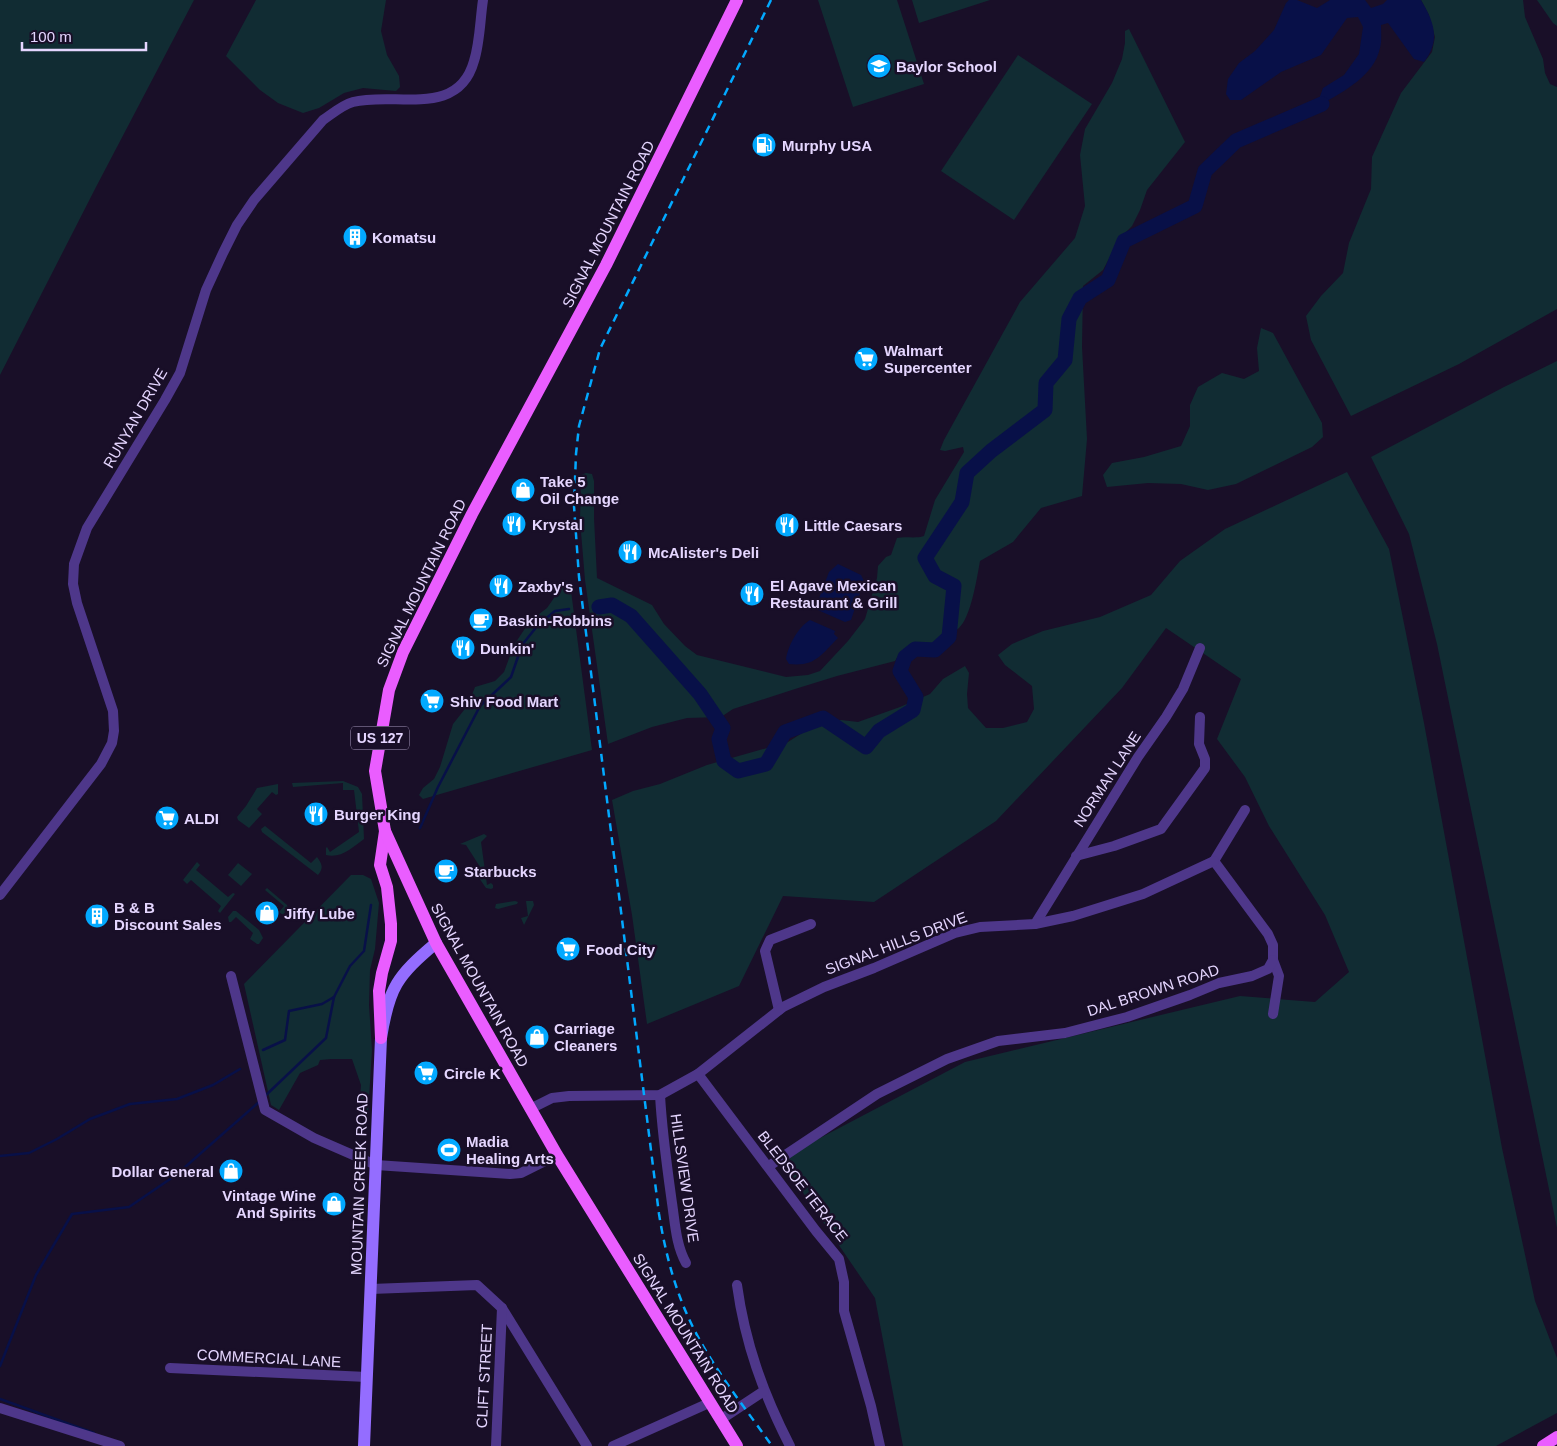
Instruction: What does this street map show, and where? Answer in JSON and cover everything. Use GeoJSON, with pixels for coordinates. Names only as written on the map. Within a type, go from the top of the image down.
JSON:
{"type":"FeatureCollection","features":[{"type":"Feature","properties":{"kind":"main road","name":"SIGNAL MOUNTAIN ROAD"},"geometry":{"type":"LineString","coordinates":[[737,0],[606,265],[472,514],[403,652],[389,690],[375,771],[384,831],[436,943],[557,1155],[737,1446]]}},
{"type":"Feature","properties":{"kind":"main road"},"geometry":{"type":"LineString","coordinates":[[381,1038],[380,992],[382,973],[391,941],[387,887],[380,865],[384,831]]}},
{"type":"Feature","properties":{"kind":"main road","name":"MOUNTAIN CREEK ROAD"},"geometry":{"type":"LineString","coordinates":[[364,1446],[381,1038],[386,1010],[392,992],[401,975],[436,943]]}},
{"type":"Feature","properties":{"kind":"main road"},"geometry":{"type":"LineString","coordinates":[[1543,1446],[1557,1437]]}},
{"type":"Feature","properties":{"kind":"street","name":"RUNYAN DRIVE"},"geometry":{"type":"LineString","coordinates":[[0,895],[102,764],[112,743],[114,731],[113,711],[77,602],[73,584],[74,564],[87,528],[180,372],[206,290],[237,225],[254,200],[323,120],[335,112],[351,102],[365,100],[433,99],[452,91],[464,81],[469,75],[474,61],[483,0]]}},
{"type":"Feature","properties":{"kind":"street","name":"NORMAN LANE"},"geometry":{"type":"LineString","coordinates":[[1034,924],[1138,756],[1183,689],[1200,648]]}},
{"type":"Feature","properties":{"kind":"street"},"geometry":{"type":"LineString","coordinates":[[1076,856],[1102,850],[1161,829],[1204,768],[1205,759],[1198,744],[1200,717]]}},
{"type":"Feature","properties":{"kind":"street"},"geometry":{"type":"LineString","coordinates":[[1245,810],[1214,861],[1268,934],[1272,945],[1273,960],[1279,976],[1273,1014]]}},
{"type":"Feature","properties":{"kind":"street","name":"SIGNAL HILLS DRIVE"},"geometry":{"type":"LineString","coordinates":[[530,1109],[552,1098],[569,1096],[660,1095],[698,1074],[780,1010],[824,987],[955,933],[980,927],[1034,924],[1073,916],[1143,894],[1214,861]]}},
{"type":"Feature","properties":{"kind":"street"},"geometry":{"type":"LineString","coordinates":[[780,1010],[765,951],[770,940],[811,924]]}},
{"type":"Feature","properties":{"kind":"street","name":"DAL BROWN ROAD"},"geometry":{"type":"LineString","coordinates":[[769,1166],[877,1094],[947,1059],[998,1041],[1065,1033],[1127,1017],[1219,983],[1252,976],[1268,969],[1273,960]]}},
{"type":"Feature","properties":{"kind":"street"},"geometry":{"type":"LineString","coordinates":[[231,976],[265,1110],[314,1138],[376,1165],[510,1174],[522,1173],[557,1155]]}},
{"type":"Feature","properties":{"kind":"street","name":"BLEDSOE TERACE"},"geometry":{"type":"LineString","coordinates":[[698,1074],[816,1231],[840,1259],[844,1282],[844,1311],[871,1406],[880,1446]]}},
{"type":"Feature","properties":{"kind":"street","name":"HILLSVIEW DRIVE"},"geometry":{"type":"LineString","coordinates":[[660,1095],[662,1130],[677,1235],[681,1254],[686,1263]]}},
{"type":"Feature","properties":{"kind":"street"},"geometry":{"type":"LineString","coordinates":[[371,1289],[477,1285],[502,1308],[587,1446]]}},
{"type":"Feature","properties":{"kind":"street"},"geometry":{"type":"LineString","coordinates":[[737,1285],[742,1319],[764,1391],[790,1446]]}},
{"type":"Feature","properties":{"kind":"street","name":"CLIFT STREET"},"geometry":{"type":"LineString","coordinates":[[496,1446],[502,1308]]}},
{"type":"Feature","properties":{"kind":"street","name":"COMMERCIAL LANE"},"geometry":{"type":"LineString","coordinates":[[170,1368],[367,1377]]}},
{"type":"Feature","properties":{"kind":"street"},"geometry":{"type":"LineString","coordinates":[[720,1420],[764,1391]]}},
{"type":"Feature","properties":{"kind":"street"},"geometry":{"type":"LineString","coordinates":[[613,1446],[709,1402]]}},
{"type":"Feature","properties":{"kind":"street"},"geometry":{"type":"LineString","coordinates":[[0,1408],[120,1446]]}},
{"type":"Feature","properties":{"kind":"green space"},"geometry":{"type":"Polygon","coordinates":[[[0,0],[194,0],[0,375],[0,0]]]}},
{"type":"Feature","properties":{"kind":"green space"},"geometry":{"type":"Polygon","coordinates":[[[256,0],[386,0],[381,31],[387,55],[399,76],[400,87],[396,91],[363,88],[344,93],[319,108],[303,113],[278,103],[260,90],[226,56],[256,0]]]}},
{"type":"Feature","properties":{"kind":"green space"},"geometry":{"type":"Polygon","coordinates":[[[818,0],[897,0],[924,84],[853,107],[818,0]]]}},
{"type":"Feature","properties":{"kind":"green space"},"geometry":{"type":"Polygon","coordinates":[[[912,0],[990,0],[919,23],[912,0]]]}},
{"type":"Feature","properties":{"kind":"green space"},"geometry":{"type":"Polygon","coordinates":[[[1421,0],[1523,0],[1525,17],[1543,59],[1545,73],[1550,84],[1557,87],[1557,309],[1459,364],[1351,416],[1311,340],[1306,316],[1321,296],[1343,273],[1349,243],[1371,189],[1372,157],[1401,93],[1432,52],[1435,37],[1429,15],[1421,0]]]}},
{"type":"Feature","properties":{"kind":"green space"},"geometry":{"type":"Polygon","coordinates":[[[1537,0],[1557,0],[1557,26],[1553,23],[1537,0]]]}},
{"type":"Feature","properties":{"kind":"green space"},"geometry":{"type":"Polygon","coordinates":[[[1129,29],[1185,142],[1147,190],[1132,226],[1120,238],[1103,270],[1083,286],[1082,347],[1087,439],[1082,496],[1041,508],[1013,542],[980,561],[973,597],[967,615],[959,628],[944,638],[905,649],[895,661],[795,689],[733,709],[721,717],[687,718],[652,727],[608,744],[585,580],[580,520],[581,475],[586,473],[592,474],[594,481],[597,578],[652,605],[664,624],[685,646],[697,655],[786,677],[808,675],[820,671],[848,641],[865,619],[877,578],[878,566],[886,557],[891,555],[897,538],[924,536],[935,500],[964,452],[963,447],[945,451],[940,450],[944,440],[1020,302],[1075,238],[1085,206],[1080,155],[1085,129],[1112,83],[1122,59],[1125,31],[1129,29]]]}},
{"type":"Feature","properties":{"kind":"green space"},"geometry":{"type":"Polygon","coordinates":[[[1018,55],[1092,104],[1014,220],[941,171],[1018,55]]]}},
{"type":"Feature","properties":{"kind":"green space"},"geometry":{"type":"Polygon","coordinates":[[[1261,328],[1273,333],[1322,423],[1323,437],[1312,447],[1236,484],[1208,490],[1181,484],[1148,483],[1107,487],[1103,475],[1112,463],[1144,457],[1181,446],[1190,426],[1190,405],[1198,387],[1222,373],[1244,379],[1259,371],[1257,348],[1261,328]]]}},
{"type":"Feature","properties":{"kind":"green space"},"geometry":{"type":"Polygon","coordinates":[[[1557,361],[1557,1228],[1437,644],[1409,534],[1371,457],[1557,361]]]}},
{"type":"Feature","properties":{"kind":"green space"},"geometry":{"type":"Polygon","coordinates":[[[1347,472],[1389,549],[1424,723],[1502,1148],[1535,1301],[1557,1358],[1557,1413],[1496,1446],[903,1446],[875,1298],[780,1159],[965,1062],[1240,996],[1315,1002],[1349,972],[1325,915],[1269,826],[1245,777],[1217,739],[1241,679],[1166,628],[1122,688],[996,821],[874,902],[783,896],[739,986],[647,1024],[632,915],[612,800],[633,791],[660,784],[707,765],[788,742],[810,728],[841,720],[858,722],[900,707],[930,694],[943,679],[965,666],[969,673],[968,708],[986,728],[1003,728],[1027,722],[1034,709],[1032,686],[1005,665],[998,655],[1012,644],[1043,631],[1100,617],[1151,595],[1180,561],[1225,529],[1347,472]]]}},
{"type":"Feature","properties":{"kind":"green space"},"geometry":{"type":"Polygon","coordinates":[[[567,581],[571,591],[592,750],[423,799],[419,795],[423,788],[434,779],[440,767],[453,724],[468,705],[475,687],[495,681],[504,672],[514,645],[530,621],[547,608],[554,598],[558,584],[567,581]]]}},
{"type":"Feature","properties":{"kind":"green space"},"geometry":{"type":"Polygon","coordinates":[[[343,781],[358,787],[362,794],[364,839],[342,854],[331,856],[326,855],[327,847],[330,852],[359,832],[354,790],[343,790],[343,783],[293,787],[292,783],[343,781]]]}},
{"type":"Feature","properties":{"kind":"green space"},"geometry":{"type":"Polygon","coordinates":[[[278,784],[278,794],[276,795],[272,792],[257,809],[262,814],[249,828],[238,820],[237,817],[257,788],[278,784]]]}},
{"type":"Feature","properties":{"kind":"green space"},"geometry":{"type":"Polygon","coordinates":[[[265,826],[311,863],[317,857],[322,866],[318,875],[262,832],[261,829],[265,826]]]}},
{"type":"Feature","properties":{"kind":"green space"},"geometry":{"type":"Polygon","coordinates":[[[484,834],[487,836],[481,842],[487,885],[491,883],[493,885],[491,889],[486,888],[477,875],[482,870],[466,845],[460,844],[484,834]]]}},
{"type":"Feature","properties":{"kind":"green space"},"geometry":{"type":"Polygon","coordinates":[[[197,862],[200,865],[196,870],[228,897],[233,893],[235,894],[220,913],[218,911],[221,906],[191,880],[187,884],[183,880],[197,862]]]}},
{"type":"Feature","properties":{"kind":"green space"},"geometry":{"type":"Polygon","coordinates":[[[238,863],[252,874],[241,886],[228,875],[238,863]]]}},
{"type":"Feature","properties":{"kind":"green space"},"geometry":{"type":"Polygon","coordinates":[[[351,875],[363,875],[371,879],[379,903],[375,949],[370,970],[369,1005],[372,1050],[368,1115],[365,1119],[359,1115],[361,1085],[352,1059],[320,1060],[318,1065],[300,1073],[279,1110],[271,1105],[244,984],[351,875]]]}},
{"type":"Feature","properties":{"kind":"green space"},"geometry":{"type":"Polygon","coordinates":[[[267,888],[287,905],[288,908],[283,915],[279,912],[284,906],[265,890],[267,888]]]}},
{"type":"Feature","properties":{"kind":"green space"},"geometry":{"type":"Polygon","coordinates":[[[526,901],[533,901],[534,905],[524,925],[521,918],[528,916],[526,901]]]}},
{"type":"Feature","properties":{"kind":"green space"},"geometry":{"type":"Polygon","coordinates":[[[518,902],[517,904],[498,909],[495,908],[496,904],[518,902]]]}},
{"type":"Feature","properties":{"kind":"green space"},"geometry":{"type":"Polygon","coordinates":[[[233,911],[236,911],[259,930],[263,938],[259,944],[250,939],[253,933],[236,917],[229,922],[228,917],[233,911]]]}},
{"type":"Feature","properties":{"kind":"shaded area"},"geometry":{"type":"Polygon","coordinates":[[[1289,0],[1297,0],[1317,8],[1330,0],[1365,0],[1371,8],[1383,4],[1387,0],[1421,0],[1432,23],[1434,31],[1433,46],[1424,62],[1414,59],[1388,23],[1381,25],[1381,45],[1372,67],[1357,82],[1322,104],[1319,99],[1323,88],[1344,75],[1359,54],[1363,27],[1358,17],[1347,18],[1321,55],[1281,72],[1241,100],[1230,100],[1226,94],[1228,79],[1239,63],[1255,51],[1274,30],[1289,0]]]}},
{"type":"Feature","properties":{"kind":"shaded area"},"geometry":{"type":"Polygon","coordinates":[[[838,564],[861,575],[864,581],[851,620],[845,622],[811,607],[818,601],[829,572],[838,564]]]}},
{"type":"Feature","properties":{"kind":"shaded area"},"geometry":{"type":"Polygon","coordinates":[[[810,620],[835,631],[834,634],[838,638],[817,659],[805,664],[789,664],[786,659],[791,643],[801,627],[810,620]]]}},
{"type":"Feature","properties":{"kind":"waterway"},"geometry":{"type":"LineString","coordinates":[[599,607],[612,605],[631,616],[700,694],[723,728],[719,739],[724,761],[738,771],[766,764],[785,732],[823,718],[866,747],[879,731],[913,710],[916,697],[900,671],[905,657],[915,649],[935,650],[949,637],[954,586],[935,576],[925,558],[962,502],[967,473],[991,451],[1045,410],[1046,383],[1065,360],[1069,319],[1080,298],[1108,280],[1124,241],[1195,206],[1205,171],[1236,141],[1322,104]]}},
{"type":"Feature","properties":{"kind":"waterway"},"geometry":{"type":"LineString","coordinates":[[420,828],[438,787],[480,706],[511,677],[522,645],[538,625],[555,611],[569,609]]}},
{"type":"Feature","properties":{"kind":"waterway"},"geometry":{"type":"LineString","coordinates":[[265,1096],[326,1038],[334,997],[350,966],[364,951],[371,905]]}},
{"type":"Feature","properties":{"kind":"waterway"},"geometry":{"type":"LineString","coordinates":[[263,1050],[285,1040],[289,1011],[322,1004],[334,997]]}},
{"type":"Feature","properties":{"kind":"waterway"},"geometry":{"type":"LineString","coordinates":[[0,1156],[29,1153],[90,1119],[130,1104],[177,1099],[213,1085],[240,1069]]}},
{"type":"Feature","properties":{"kind":"waterway"},"geometry":{"type":"LineString","coordinates":[[0,1366],[36,1275],[72,1214],[129,1207],[176,1175],[259,1102]]}},
{"type":"Feature","properties":{"kind":"waterway"},"geometry":{"type":"LineString","coordinates":[[0,1399],[94,1433]]}},
{"type":"Feature","properties":{"kind":"railway"},"geometry":{"type":"LineString","coordinates":[[771,0],[600,349],[579,426],[574,506],[579,577],[664,1242],[679,1295],[698,1338],[728,1385],[772,1446]]}},
{"type":"Feature","properties":{"kind":"place","name":"Baylor School"},"geometry":{"type":"Point","coordinates":[879,66]}},
{"type":"Feature","properties":{"kind":"place","name":"Murphy USA"},"geometry":{"type":"Point","coordinates":[764,145]}},
{"type":"Feature","properties":{"kind":"place","name":"Komatsu"},"geometry":{"type":"Point","coordinates":[355,237]}},
{"type":"Feature","properties":{"kind":"place","name":"Walmart Supercenter"},"geometry":{"type":"Point","coordinates":[866,359]}},
{"type":"Feature","properties":{"kind":"place","name":"Take 5 Oil Change"},"geometry":{"type":"Point","coordinates":[523,490]}},
{"type":"Feature","properties":{"kind":"place","name":"Krystal"},"geometry":{"type":"Point","coordinates":[514,524]}},
{"type":"Feature","properties":{"kind":"place","name":"Little Caesars"},"geometry":{"type":"Point","coordinates":[787,525]}},
{"type":"Feature","properties":{"kind":"place","name":"McAlister's Deli"},"geometry":{"type":"Point","coordinates":[630,552]}},
{"type":"Feature","properties":{"kind":"place","name":"Zaxby's"},"geometry":{"type":"Point","coordinates":[501,586]}},
{"type":"Feature","properties":{"kind":"place","name":"El Agave Mexican Restaurant & Grill"},"geometry":{"type":"Point","coordinates":[752,594]}},
{"type":"Feature","properties":{"kind":"place","name":"Baskin-Robbins"},"geometry":{"type":"Point","coordinates":[481,620]}},
{"type":"Feature","properties":{"kind":"place","name":"Dunkin'"},"geometry":{"type":"Point","coordinates":[463,648]}},
{"type":"Feature","properties":{"kind":"place","name":"Shiv Food Mart"},"geometry":{"type":"Point","coordinates":[432,701]}},
{"type":"Feature","properties":{"kind":"place","name":"Burger King"},"geometry":{"type":"Point","coordinates":[316,814]}},
{"type":"Feature","properties":{"kind":"place","name":"ALDI"},"geometry":{"type":"Point","coordinates":[167,818]}},
{"type":"Feature","properties":{"kind":"place","name":"Starbucks"},"geometry":{"type":"Point","coordinates":[446,871]}},
{"type":"Feature","properties":{"kind":"place","name":"Jiffy Lube"},"geometry":{"type":"Point","coordinates":[267,913]}},
{"type":"Feature","properties":{"kind":"place","name":"B & B Discount Sales"},"geometry":{"type":"Point","coordinates":[97,916]}},
{"type":"Feature","properties":{"kind":"place","name":"Food City"},"geometry":{"type":"Point","coordinates":[568,949]}},
{"type":"Feature","properties":{"kind":"place","name":"Carriage Cleaners"},"geometry":{"type":"Point","coordinates":[537,1037]}},
{"type":"Feature","properties":{"kind":"place","name":"Circle K"},"geometry":{"type":"Point","coordinates":[426,1073]}},
{"type":"Feature","properties":{"kind":"place","name":"Madia Healing Arts"},"geometry":{"type":"Point","coordinates":[449,1150]}},
{"type":"Feature","properties":{"kind":"place","name":"Dollar General"},"geometry":{"type":"Point","coordinates":[231,1171]}},
{"type":"Feature","properties":{"kind":"place","name":"Vintage Wine And Spirits"},"geometry":{"type":"Point","coordinates":[334,1204]}}]}
